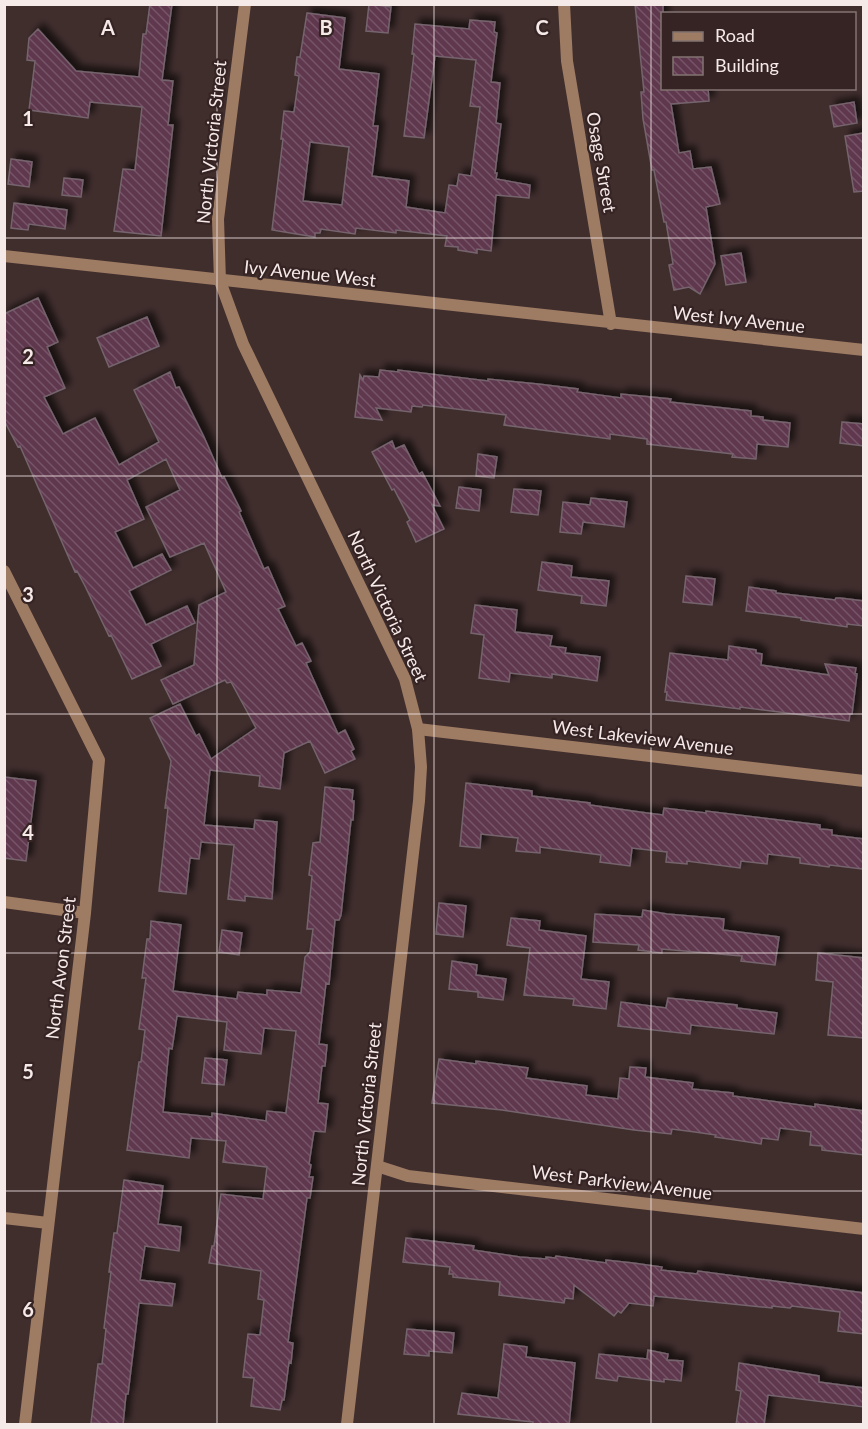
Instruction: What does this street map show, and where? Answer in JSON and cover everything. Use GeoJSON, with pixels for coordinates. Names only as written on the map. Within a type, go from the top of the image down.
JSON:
{"type":"FeatureCollection","features":[{"type":"Feature","properties":{"kind":"street","name":"North Victoria Street"},"geometry":{"type":"LineString","coordinates":[[245,4],[218,219],[220,281],[243,344],[405,679],[418,729],[421,767],[419,801],[347,1425]]}},
{"type":"Feature","properties":{"kind":"street","name":"Osage Street"},"geometry":{"type":"LineString","coordinates":[[564,4],[569,72],[611,324]]}},
{"type":"Feature","properties":{"kind":"street","name":"Ivy Avenue West"},"geometry":{"type":"LineString","coordinates":[[4,256],[611,324]]}},
{"type":"Feature","properties":{"kind":"street","name":"West Ivy Avenue"},"geometry":{"type":"LineString","coordinates":[[611,324],[864,350]]}},
{"type":"Feature","properties":{"kind":"street","name":"North Avon Street"},"geometry":{"type":"LineString","coordinates":[[5,575],[99,760],[85,913],[25,1425]]}},
{"type":"Feature","properties":{"kind":"street","name":"West Lakeview Avenue"},"geometry":{"type":"LineString","coordinates":[[418,729],[864,781]]}},
{"type":"Feature","properties":{"kind":"street"},"geometry":{"type":"LineString","coordinates":[[4,902],[85,913]]}},
{"type":"Feature","properties":{"kind":"street","name":"West Parkview Avenue"},"geometry":{"type":"LineString","coordinates":[[377,1166],[408,1176],[864,1229]]}},
{"type":"Feature","properties":{"kind":"street"},"geometry":{"type":"LineString","coordinates":[[4,1218],[48,1223]]}},
{"type":"Feature","properties":{"kind":"building"},"geometry":{"type":"Polygon","coordinates":[[[150,4],[172,4],[162,80],[173,81],[168,125],[173,125],[161,236],[114,231],[123,169],[135,170],[142,107],[90,102],[88,118],[29,110],[35,61],[27,60],[29,38],[38,29],[76,71],[139,77],[143,34],[146,34],[150,4]]]}},
{"type":"Feature","properties":{"kind":"building"},"geometry":{"type":"Polygon","coordinates":[[[369,4],[391,7],[388,33],[366,31],[369,4]]]}},
{"type":"Feature","properties":{"kind":"building"},"geometry":{"type":"Polygon","coordinates":[[[635,4],[663,4],[663,12],[661,12],[661,90],[708,90],[709,101],[671,104],[679,153],[690,151],[693,169],[711,167],[720,204],[706,207],[715,264],[700,294],[689,287],[674,290],[669,265],[673,264],[666,222],[664,222],[654,170],[652,170],[643,119],[641,92],[644,92],[635,4]]]}},
{"type":"Feature","properties":{"kind":"building"},"geometry":{"type":"Polygon","coordinates":[[[307,13],[345,18],[339,69],[379,74],[373,126],[378,126],[372,176],[409,181],[406,207],[445,213],[449,185],[457,186],[459,174],[471,176],[480,107],[470,106],[476,60],[435,56],[424,138],[404,136],[414,54],[412,54],[415,24],[469,29],[470,20],[495,22],[494,32],[497,33],[491,82],[500,83],[496,123],[501,124],[496,179],[530,185],[529,198],[496,195],[491,251],[477,249],[477,253],[458,250],[458,247],[445,246],[447,236],[396,230],[396,233],[356,228],[355,234],[321,229],[320,233],[315,233],[315,237],[272,230],[283,139],[281,139],[284,111],[294,112],[299,76],[295,75],[297,57],[300,57],[307,13]],[[310,142],[303,201],[342,205],[349,147],[310,142]]]}},
{"type":"Feature","properties":{"kind":"building"},"geometry":{"type":"Polygon","coordinates":[[[854,102],[857,123],[834,127],[830,106],[854,102]]]}},
{"type":"Feature","properties":{"kind":"building"},"geometry":{"type":"Polygon","coordinates":[[[864,133],[864,191],[854,192],[845,136],[864,133]]]}},
{"type":"Feature","properties":{"kind":"building"},"geometry":{"type":"Polygon","coordinates":[[[11,159],[32,162],[29,187],[8,184],[11,159]]]}},
{"type":"Feature","properties":{"kind":"building"},"geometry":{"type":"Polygon","coordinates":[[[64,178],[83,180],[81,197],[62,195],[64,178]]]}},
{"type":"Feature","properties":{"kind":"building"},"geometry":{"type":"Polygon","coordinates":[[[14,203],[67,210],[65,229],[29,224],[28,230],[11,228],[14,203]]]}},
{"type":"Feature","properties":{"kind":"building"},"geometry":{"type":"Polygon","coordinates":[[[741,253],[746,282],[726,285],[721,256],[741,253]]]}},
{"type":"Feature","properties":{"kind":"building"},"geometry":{"type":"Polygon","coordinates":[[[38,298],[58,342],[47,347],[65,388],[44,397],[63,434],[95,418],[119,465],[159,442],[134,390],[170,372],[176,388],[179,387],[222,478],[224,477],[241,511],[239,512],[264,569],[268,567],[285,606],[278,609],[296,646],[302,643],[311,661],[306,663],[338,734],[345,730],[354,749],[351,751],[355,759],[325,773],[310,741],[284,753],[280,789],[259,786],[260,776],[210,770],[204,825],[254,829],[255,820],[277,822],[272,899],[245,896],[245,901],[228,899],[234,845],[201,842],[199,859],[190,858],[186,894],[159,891],[171,761],[150,718],[180,704],[196,736],[199,734],[211,759],[256,728],[231,682],[227,683],[225,680],[173,704],[161,680],[194,665],[199,605],[226,592],[204,543],[170,557],[146,507],[180,490],[166,459],[127,480],[144,519],[115,532],[133,568],[162,554],[171,570],[129,591],[146,625],[187,606],[195,623],[151,644],[161,666],[132,679],[85,586],[77,571],[75,572],[20,446],[18,447],[4,420],[4,314],[38,298]]]}},
{"type":"Feature","properties":{"kind":"building"},"geometry":{"type":"Polygon","coordinates":[[[147,317],[159,346],[109,367],[97,338],[147,317]]]}},
{"type":"Feature","properties":{"kind":"building"},"geometry":{"type":"Polygon","coordinates":[[[380,370],[538,384],[621,398],[621,394],[751,411],[751,416],[763,417],[763,420],[790,423],[788,447],[757,444],[756,459],[732,457],[733,454],[647,444],[647,439],[610,434],[610,439],[504,425],[506,415],[423,405],[422,407],[412,406],[411,412],[376,408],[382,420],[355,417],[360,375],[363,380],[364,376],[379,377],[380,370]]]}},
{"type":"Feature","properties":{"kind":"building"},"geometry":{"type":"Polygon","coordinates":[[[842,422],[864,424],[864,446],[840,443],[842,422]]]}},
{"type":"Feature","properties":{"kind":"building"},"geometry":{"type":"Polygon","coordinates":[[[392,441],[395,449],[404,445],[419,474],[422,472],[440,506],[432,505],[444,529],[416,542],[407,522],[410,520],[372,452],[392,441]]]}},
{"type":"Feature","properties":{"kind":"building"},"geometry":{"type":"Polygon","coordinates":[[[478,454],[497,457],[494,478],[476,476],[478,454]]]}},
{"type":"Feature","properties":{"kind":"building"},"geometry":{"type":"Polygon","coordinates":[[[459,487],[481,490],[479,511],[456,508],[459,487]]]}},
{"type":"Feature","properties":{"kind":"building"},"geometry":{"type":"Polygon","coordinates":[[[514,489],[541,491],[538,515],[511,512],[514,489]]]}},
{"type":"Feature","properties":{"kind":"building"},"geometry":{"type":"Polygon","coordinates":[[[591,498],[627,502],[624,527],[583,522],[581,534],[560,532],[563,502],[590,505],[591,498]]]}},
{"type":"Feature","properties":{"kind":"building"},"geometry":{"type":"Polygon","coordinates":[[[542,562],[572,566],[571,577],[609,581],[606,606],[581,603],[582,596],[538,590],[542,562]]]}},
{"type":"Feature","properties":{"kind":"building"},"geometry":{"type":"Polygon","coordinates":[[[686,576],[715,579],[712,605],[683,602],[686,576]]]}},
{"type":"Feature","properties":{"kind":"building"},"geometry":{"type":"Polygon","coordinates":[[[749,587],[776,591],[776,593],[864,601],[864,626],[847,624],[847,627],[746,611],[749,587]]]}},
{"type":"Feature","properties":{"kind":"building"},"geometry":{"type":"Polygon","coordinates":[[[475,605],[517,610],[515,632],[552,636],[550,646],[566,648],[565,653],[600,657],[597,681],[552,674],[552,678],[510,673],[509,682],[479,678],[484,635],[471,633],[475,605]]]}},
{"type":"Feature","properties":{"kind":"building"},"geometry":{"type":"Polygon","coordinates":[[[729,646],[756,650],[756,653],[762,654],[761,665],[829,675],[825,664],[856,668],[852,714],[850,714],[849,721],[666,700],[670,653],[728,660],[729,646]]]}},
{"type":"Feature","properties":{"kind":"building"},"geometry":{"type":"Polygon","coordinates":[[[4,777],[36,781],[26,861],[4,858],[4,777]]]}},
{"type":"Feature","properties":{"kind":"building"},"geometry":{"type":"Polygon","coordinates":[[[466,783],[532,791],[532,796],[663,815],[664,808],[820,825],[820,829],[832,830],[832,835],[864,839],[864,864],[862,869],[830,865],[829,867],[800,863],[800,858],[768,854],[767,864],[741,861],[740,868],[687,861],[687,864],[666,862],[667,852],[632,848],[630,866],[600,862],[601,855],[540,847],[540,853],[516,851],[518,838],[481,834],[480,848],[460,846],[466,783]]]}},
{"type":"Feature","properties":{"kind":"building"},"geometry":{"type":"Polygon","coordinates":[[[325,787],[353,790],[353,820],[351,820],[341,915],[339,920],[335,920],[329,984],[326,983],[319,1044],[327,1045],[318,1103],[328,1104],[325,1132],[314,1131],[309,1164],[311,1165],[309,1177],[313,1177],[310,1198],[307,1198],[288,1342],[293,1343],[291,1363],[289,1362],[284,1400],[282,1400],[280,1410],[251,1406],[254,1378],[243,1377],[248,1334],[260,1335],[264,1300],[258,1299],[261,1271],[209,1263],[212,1246],[214,1246],[221,1194],[263,1199],[267,1167],[223,1162],[226,1141],[191,1138],[189,1158],[127,1150],[145,1030],[139,1029],[146,978],[142,978],[147,939],[150,939],[151,921],[181,925],[173,991],[237,999],[238,992],[267,995],[267,990],[301,993],[305,957],[310,952],[313,929],[307,929],[313,843],[320,842],[325,787]],[[177,1016],[172,1049],[169,1048],[163,1112],[212,1117],[212,1113],[266,1121],[267,1111],[286,1113],[296,1031],[264,1028],[261,1054],[224,1050],[227,1022],[177,1016]]]}},
{"type":"Feature","properties":{"kind":"building"},"geometry":{"type":"Polygon","coordinates":[[[439,903],[466,906],[463,937],[436,934],[439,903]]]}},
{"type":"Feature","properties":{"kind":"building"},"geometry":{"type":"Polygon","coordinates":[[[643,910],[724,919],[723,930],[779,937],[775,965],[741,961],[742,956],[662,949],[662,953],[638,950],[639,945],[593,942],[595,914],[642,917],[643,910]]]}},
{"type":"Feature","properties":{"kind":"building"},"geometry":{"type":"Polygon","coordinates":[[[511,918],[540,921],[539,930],[586,936],[581,979],[609,982],[606,1009],[573,1005],[574,999],[524,995],[530,948],[507,945],[511,918]]]}},
{"type":"Feature","properties":{"kind":"building"},"geometry":{"type":"Polygon","coordinates":[[[222,930],[242,933],[239,955],[219,952],[222,930]]]}},
{"type":"Feature","properties":{"kind":"building"},"geometry":{"type":"Polygon","coordinates":[[[818,953],[864,958],[864,1038],[828,1035],[833,982],[816,980],[818,953]]]}},
{"type":"Feature","properties":{"kind":"building"},"geometry":{"type":"Polygon","coordinates":[[[452,961],[477,965],[476,975],[506,979],[503,1000],[478,997],[478,992],[449,989],[452,961]]]}},
{"type":"Feature","properties":{"kind":"building"},"geometry":{"type":"Polygon","coordinates":[[[668,998],[737,1005],[737,1008],[777,1013],[774,1034],[691,1025],[690,1034],[618,1026],[621,1002],[666,1008],[668,998]]]}},
{"type":"Feature","properties":{"kind":"building"},"geometry":{"type":"Polygon","coordinates":[[[205,1058],[227,1060],[224,1085],[202,1083],[205,1058]]]}},
{"type":"Feature","properties":{"kind":"building"},"geometry":{"type":"Polygon","coordinates":[[[439,1059],[528,1068],[526,1078],[587,1086],[586,1095],[618,1099],[620,1078],[629,1079],[630,1067],[646,1068],[645,1077],[693,1083],[692,1089],[733,1093],[733,1096],[815,1107],[815,1104],[864,1111],[864,1155],[822,1150],[822,1146],[810,1145],[811,1132],[780,1128],[778,1140],[762,1138],[761,1144],[672,1129],[671,1134],[634,1130],[502,1110],[432,1103],[439,1059]]]}},
{"type":"Feature","properties":{"kind":"building"},"geometry":{"type":"Polygon","coordinates":[[[124,1180],[163,1186],[158,1224],[181,1227],[179,1251],[145,1246],[140,1280],[175,1284],[172,1306],[139,1303],[123,1425],[91,1423],[98,1364],[102,1364],[111,1272],[109,1272],[124,1180]]]}},
{"type":"Feature","properties":{"kind":"building"},"geometry":{"type":"Polygon","coordinates":[[[406,1238],[474,1246],[473,1250],[520,1257],[546,1259],[546,1257],[555,1258],[556,1256],[606,1263],[606,1260],[662,1267],[661,1270],[697,1274],[698,1271],[864,1293],[864,1334],[838,1331],[840,1312],[792,1306],[790,1308],[772,1306],[772,1308],[654,1296],[653,1306],[629,1303],[621,1313],[618,1311],[614,1316],[574,1285],[573,1299],[565,1298],[564,1303],[499,1295],[500,1282],[453,1277],[453,1274],[449,1274],[450,1267],[403,1262],[406,1238]]]}},
{"type":"Feature","properties":{"kind":"building"},"geometry":{"type":"Polygon","coordinates":[[[407,1329],[454,1333],[452,1353],[429,1351],[429,1356],[404,1354],[407,1329]]]}},
{"type":"Feature","properties":{"kind":"building"},"geometry":{"type":"Polygon","coordinates":[[[504,1344],[527,1347],[526,1357],[575,1363],[569,1425],[533,1425],[533,1422],[458,1414],[462,1393],[498,1398],[504,1344]]]}},
{"type":"Feature","properties":{"kind":"building"},"geometry":{"type":"Polygon","coordinates":[[[648,1350],[668,1354],[667,1360],[683,1361],[681,1381],[664,1379],[664,1382],[618,1376],[617,1381],[596,1378],[599,1354],[647,1359],[648,1350]]]}},
{"type":"Feature","properties":{"kind":"building"},"geometry":{"type":"Polygon","coordinates":[[[739,1363],[819,1376],[819,1382],[864,1388],[864,1407],[768,1395],[764,1425],[736,1425],[741,1391],[736,1390],[739,1363]]]}}]}
